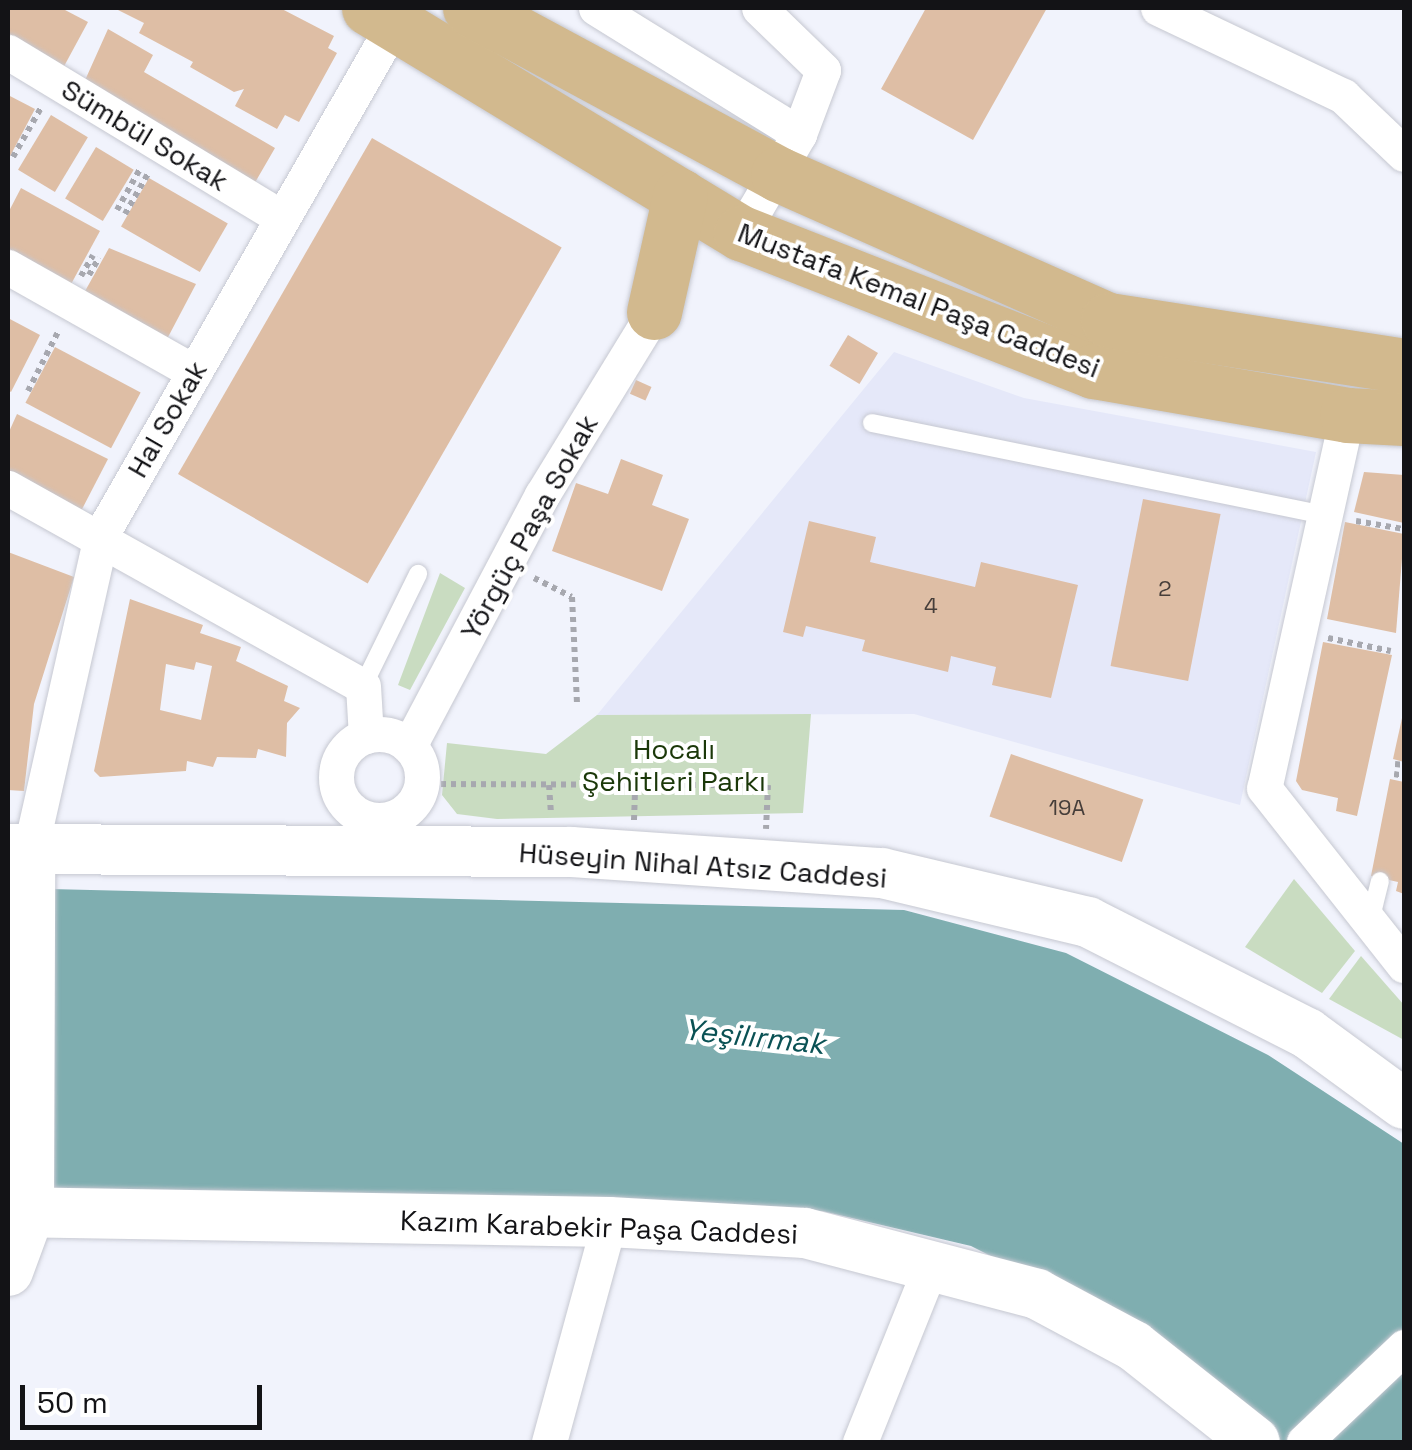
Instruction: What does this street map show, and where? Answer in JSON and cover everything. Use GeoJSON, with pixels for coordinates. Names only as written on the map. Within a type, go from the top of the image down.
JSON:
{"type":"FeatureCollection","features":[{"type":"Feature","properties":{"kind":"main road","name":"Mustafa Kemal Paşa Caddesi"},"geometry":{"type":"LineString","coordinates":[[470,8],[789,154],[1108,320],[1383,365]]}},
{"type":"Feature","properties":{"kind":"main road","name":"Mustafa Kemal Paşa Caddesi"},"geometry":{"type":"LineString","coordinates":[[382,15],[741,233],[1092,372],[1347,416],[1404,418]]}},
{"type":"Feature","properties":{"kind":"main road"},"geometry":{"type":"LineString","coordinates":[[654,312],[680,196]]}},
{"type":"Feature","properties":{"kind":"main road"},"geometry":{"type":"LineString","coordinates":[[654,312],[741,233]]}},
{"type":"Feature","properties":{"kind":"street"},"geometry":{"type":"LineString","coordinates":[[596,8],[789,154]]}},
{"type":"Feature","properties":{"kind":"street"},"geometry":{"type":"LineString","coordinates":[[741,233],[789,154],[823,70],[759,8]]}},
{"type":"Feature","properties":{"kind":"street"},"geometry":{"type":"LineString","coordinates":[[1158,8],[1343,96],[1404,154]]}},
{"type":"Feature","properties":{"kind":"street","name":"Hal Sokak"},"geometry":{"type":"LineString","coordinates":[[19,850],[101,535],[282,218],[382,15]]}},
{"type":"Feature","properties":{"kind":"street","name":"Sümbül Sokak"},"geometry":{"type":"LineString","coordinates":[[8,52],[282,218]]}},
{"type":"Feature","properties":{"kind":"street"},"geometry":{"type":"LineString","coordinates":[[8,267],[194,372]]}},
{"type":"Feature","properties":{"kind":"street","name":"Yörgüç Paşa Sokak"},"geometry":{"type":"LineString","coordinates":[[409,746],[505,564],[654,312]]}},
{"type":"Feature","properties":{"kind":"street"},"geometry":{"type":"LineString","coordinates":[[1347,416],[1264,788],[1404,964]]}},
{"type":"Feature","properties":{"kind":"street"},"geometry":{"type":"LineString","coordinates":[[8,488],[101,535],[363,686],[366,736]]}},
{"type":"Feature","properties":{"kind":"street"},"geometry":{"type":"LineString","coordinates":[[366,736],[394,736],[409,746],[421,784],[400,814],[376,836],[347,804],[336,778],[344,752],[366,736]]}},
{"type":"Feature","properties":{"kind":"street","name":"Hüseyin Nihal Atsız Caddesi"},"geometry":{"type":"LineString","coordinates":[[19,850],[376,836],[882,874],[1088,922],[1307,1033],[1404,1104]]}},
{"type":"Feature","properties":{"kind":"street"},"geometry":{"type":"LineString","coordinates":[[8,1271],[18,1213],[19,850]]}},
{"type":"Feature","properties":{"kind":"street","name":"Kazım Karabekir Paşa Caddesi"},"geometry":{"type":"LineString","coordinates":[[18,1213],[609,1222],[805,1233],[932,1263],[1036,1294],[1134,1346],[1255,1442]]}},
{"type":"Feature","properties":{"kind":"street"},"geometry":{"type":"LineString","coordinates":[[548,1442],[609,1222]]}},
{"type":"Feature","properties":{"kind":"street"},"geometry":{"type":"LineString","coordinates":[[860,1442],[932,1263]]}},
{"type":"Feature","properties":{"kind":"street"},"geometry":{"type":"LineString","coordinates":[[1304,1442],[1404,1348]]}},
{"type":"Feature","properties":{"kind":"lane"},"geometry":{"type":"LineString","coordinates":[[872,423],[1325,516]]}},
{"type":"Feature","properties":{"kind":"lane"},"geometry":{"type":"LineString","coordinates":[[363,686],[418,574]]}},
{"type":"Feature","properties":{"kind":"lane"},"geometry":{"type":"LineString","coordinates":[[1370,922],[1380,881]]}},
{"type":"Feature","properties":{"kind":"path"},"geometry":{"type":"LineString","coordinates":[[12,157],[56,81]]}},
{"type":"Feature","properties":{"kind":"path"},"geometry":{"type":"LineString","coordinates":[[121,212],[160,144]]}},
{"type":"Feature","properties":{"kind":"path"},"geometry":{"type":"LineString","coordinates":[[28,391],[73,304]]}},
{"type":"Feature","properties":{"kind":"path"},"geometry":{"type":"LineString","coordinates":[[1325,516],[1404,529]]}},
{"type":"Feature","properties":{"kind":"path"},"geometry":{"type":"LineString","coordinates":[[505,564],[572,597],[577,703]]}},
{"type":"Feature","properties":{"kind":"path"},"geometry":{"type":"LineString","coordinates":[[1299,632],[1391,650]]}},
{"type":"Feature","properties":{"kind":"path"},"geometry":{"type":"LineString","coordinates":[[1394,774],[1404,776]]}},
{"type":"Feature","properties":{"kind":"path"},"geometry":{"type":"LineString","coordinates":[[421,784],[768,785],[764,866]]}},
{"type":"Feature","properties":{"kind":"shaded area"},"geometry":{"type":"Polygon","coordinates":[[[894,352],[1024,398],[1316,452],[1240,805],[914,714],[597,715],[894,352]]]}},
{"type":"Feature","properties":{"kind":"green space"},"geometry":{"type":"Polygon","coordinates":[[[440,573],[465,588],[410,690],[398,685],[440,573]]]}},
{"type":"Feature","properties":{"kind":"green space","name":"Hocalı Şehitleri Parkı"},"geometry":{"type":"Polygon","coordinates":[[[811,714],[803,813],[497,819],[457,814],[442,795],[447,743],[546,754],[597,715],[811,714]]]}},
{"type":"Feature","properties":{"kind":"green space"},"geometry":{"type":"Polygon","coordinates":[[[1294,879],[1355,951],[1322,993],[1245,947],[1294,879]]]}},
{"type":"Feature","properties":{"kind":"green space"},"geometry":{"type":"Polygon","coordinates":[[[1361,956],[1404,1005],[1404,1040],[1329,999],[1361,956]]]}},
{"type":"Feature","properties":{"kind":"water","name":"Yeşilırmak"},"geometry":{"type":"Polygon","coordinates":[[[8,888],[904,910],[1066,953],[1268,1055],[1404,1144],[1404,1442],[1282,1442],[1129,1326],[971,1246],[822,1211],[8,1193],[8,888]]]}},
{"type":"Feature","properties":{"kind":"building"},"geometry":{"type":"Polygon","coordinates":[[[8,8],[65,10],[88,22],[62,70],[8,40],[8,8]]]}},
{"type":"Feature","properties":{"kind":"building"},"geometry":{"type":"Polygon","coordinates":[[[114,8],[280,8],[334,36],[328,48],[337,53],[299,122],[285,115],[277,129],[235,106],[244,89],[234,92],[190,67],[193,62],[139,33],[144,23],[114,8]]]}},
{"type":"Feature","properties":{"kind":"building"},"geometry":{"type":"Polygon","coordinates":[[[926,8],[1047,8],[973,140],[881,89],[926,8]]]}},
{"type":"Feature","properties":{"kind":"building"},"geometry":{"type":"Polygon","coordinates":[[[108,29],[153,55],[144,72],[275,148],[253,186],[82,87],[108,29]]]}},
{"type":"Feature","properties":{"kind":"building"},"geometry":{"type":"Polygon","coordinates":[[[8,95],[35,109],[8,160],[8,95]]]}},
{"type":"Feature","properties":{"kind":"building"},"geometry":{"type":"Polygon","coordinates":[[[51,115],[88,137],[55,192],[18,170],[51,115]]]}},
{"type":"Feature","properties":{"kind":"building"},"geometry":{"type":"Polygon","coordinates":[[[372,138],[562,247],[368,584],[178,474],[372,138]]]}},
{"type":"Feature","properties":{"kind":"building"},"geometry":{"type":"Polygon","coordinates":[[[96,147],[134,170],[103,221],[65,198],[96,147]]]}},
{"type":"Feature","properties":{"kind":"building"},"geometry":{"type":"Polygon","coordinates":[[[149,178],[228,224],[200,272],[121,226],[149,178]]]}},
{"type":"Feature","properties":{"kind":"building"},"geometry":{"type":"Polygon","coordinates":[[[21,188],[100,231],[70,286],[8,251],[8,213],[21,188]]]}},
{"type":"Feature","properties":{"kind":"building"},"geometry":{"type":"Polygon","coordinates":[[[109,248],[196,284],[167,339],[84,293],[109,248]]]}},
{"type":"Feature","properties":{"kind":"building"},"geometry":{"type":"Polygon","coordinates":[[[8,318],[40,335],[11,392],[8,390],[8,318]]]}},
{"type":"Feature","properties":{"kind":"building"},"geometry":{"type":"Polygon","coordinates":[[[848,335],[878,353],[859,384],[829,366],[848,335]]]}},
{"type":"Feature","properties":{"kind":"building"},"geometry":{"type":"Polygon","coordinates":[[[55,347],[141,393],[111,448],[25,403],[55,347]]]}},
{"type":"Feature","properties":{"kind":"building"},"geometry":{"type":"Polygon","coordinates":[[[636,380],[652,387],[645,401],[630,394],[636,380]]]}},
{"type":"Feature","properties":{"kind":"building"},"geometry":{"type":"Polygon","coordinates":[[[17,414],[108,459],[80,513],[8,475],[8,434],[17,414]]]}},
{"type":"Feature","properties":{"kind":"building"},"geometry":{"type":"Polygon","coordinates":[[[621,459],[663,475],[652,505],[689,519],[662,591],[552,551],[576,483],[608,494],[621,459]]]}},
{"type":"Feature","properties":{"kind":"building"},"geometry":{"type":"Polygon","coordinates":[[[1364,472],[1404,475],[1404,523],[1354,512],[1364,472]]]}},
{"type":"Feature","properties":{"kind":"building"},"geometry":{"type":"Polygon","coordinates":[[[1143,499],[1221,514],[1188,681],[1111,666],[1143,499]]]}},
{"type":"Feature","properties":{"kind":"building"},"geometry":{"type":"Polygon","coordinates":[[[809,521],[876,537],[870,562],[975,587],[981,562],[1078,585],[1051,698],[992,685],[996,667],[951,656],[948,672],[862,651],[865,640],[806,626],[803,637],[783,632],[809,521]]]}},
{"type":"Feature","properties":{"kind":"building"},"geometry":{"type":"Polygon","coordinates":[[[1345,522],[1404,534],[1396,633],[1327,619],[1345,522]]]}},
{"type":"Feature","properties":{"kind":"building"},"geometry":{"type":"Polygon","coordinates":[[[8,552],[74,577],[34,704],[24,791],[8,790],[8,552]]]}},
{"type":"Feature","properties":{"kind":"building"},"geometry":{"type":"Polygon","coordinates":[[[130,599],[203,625],[200,633],[241,647],[236,661],[288,686],[284,701],[300,708],[287,723],[286,757],[258,749],[256,758],[217,757],[213,767],[187,761],[186,771],[100,777],[94,771],[130,599]],[[196,662],[194,670],[166,664],[160,710],[201,720],[212,666],[196,662]]]}},
{"type":"Feature","properties":{"kind":"building"},"geometry":{"type":"Polygon","coordinates":[[[1323,642],[1392,655],[1357,816],[1336,811],[1338,798],[1302,790],[1296,781],[1323,642]]]}},
{"type":"Feature","properties":{"kind":"building"},"geometry":{"type":"Polygon","coordinates":[[[1404,709],[1404,762],[1393,759],[1404,709]]]}},
{"type":"Feature","properties":{"kind":"building"},"geometry":{"type":"Polygon","coordinates":[[[1011,754],[1143,800],[1122,862],[990,816],[1011,754]]]}},
{"type":"Feature","properties":{"kind":"building"},"geometry":{"type":"Polygon","coordinates":[[[1390,779],[1404,782],[1404,894],[1396,891],[1398,882],[1371,876],[1390,779]]]}}]}
